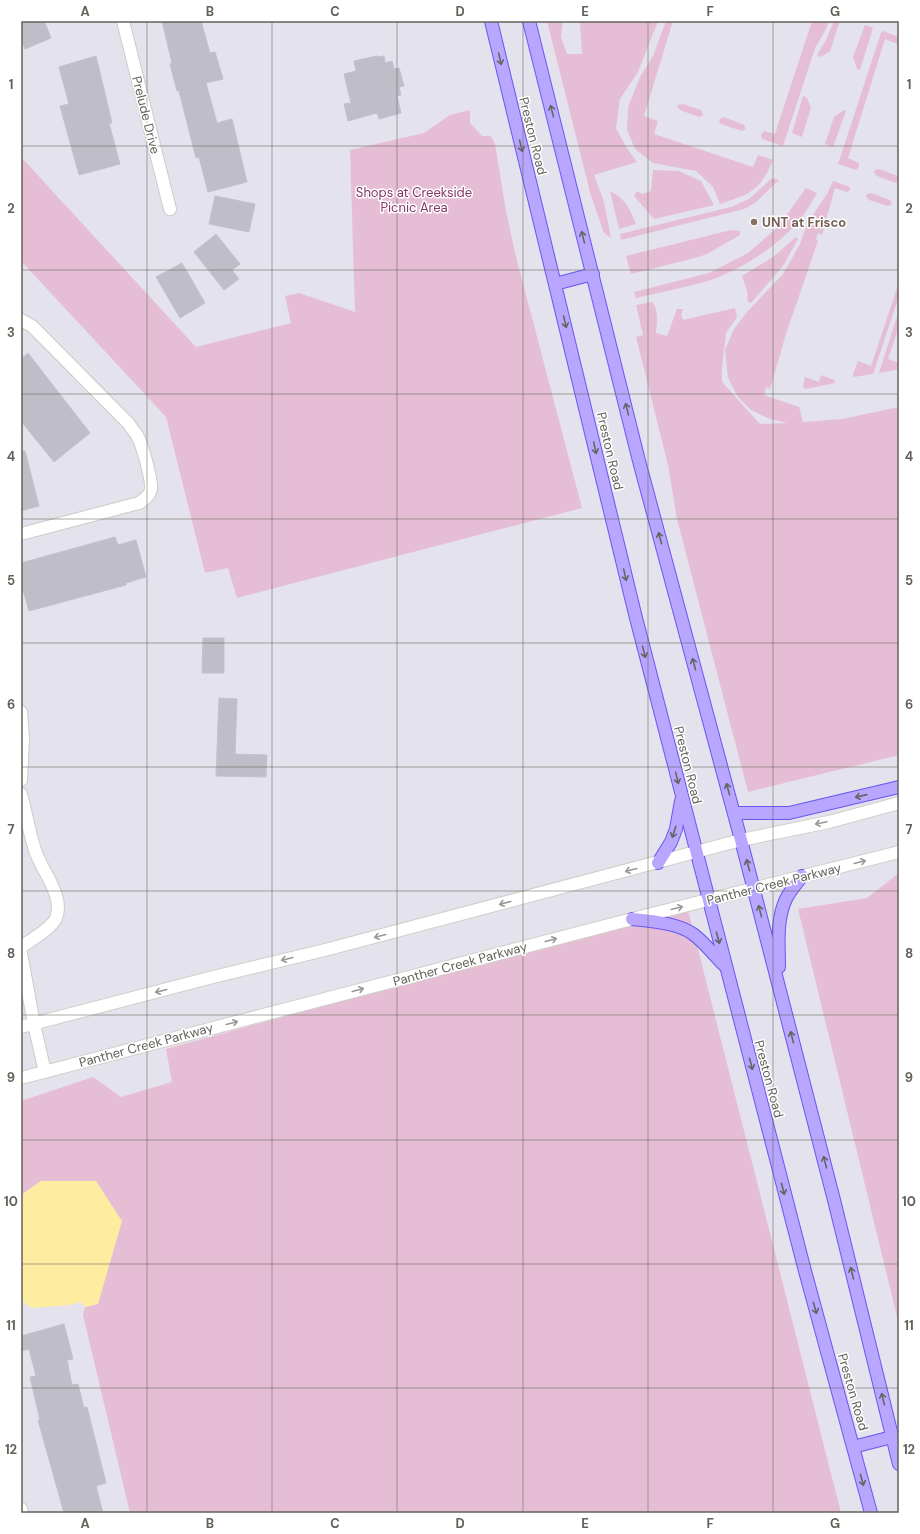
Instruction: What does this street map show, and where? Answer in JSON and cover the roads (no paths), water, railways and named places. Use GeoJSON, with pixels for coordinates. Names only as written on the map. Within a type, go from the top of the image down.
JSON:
{"type":"FeatureCollection","features":[{"type":"Feature","properties":{"kind":"main road","name":"Prelude Drive"},"geometry":{"type":"LineString","coordinates":[[122,21],[170,209]]}},
{"type":"Feature","properties":{"kind":"main road","name":"Preston Road"},"geometry":{"type":"LineString","coordinates":[[491,21],[556,284],[633,607],[804,1271],[871,1513]]}},
{"type":"Feature","properties":{"kind":"main road","name":"Preston Road"},"geometry":{"type":"LineString","coordinates":[[529,21],[640,461],[742,840],[834,1200],[899,1464]]}},
{"type":"Feature","properties":{"kind":"main road"},"geometry":{"type":"LineString","coordinates":[[556,284],[593,274]]}},
{"type":"Feature","properties":{"kind":"main road"},"geometry":{"type":"LineString","coordinates":[[21,320],[32,326],[41,334],[129,424],[141,444],[150,479],[151,490],[148,496],[139,503],[21,534]]}},
{"type":"Feature","properties":{"kind":"main road"},"geometry":{"type":"LineString","coordinates":[[21,712],[21,780]]}},
{"type":"Feature","properties":{"kind":"main road"},"geometry":{"type":"LineString","coordinates":[[734,812],[789,813],[899,787]]}},
{"type":"Feature","properties":{"kind":"main road"},"geometry":{"type":"LineString","coordinates":[[21,794],[37,857],[56,896],[58,912],[52,925],[21,947]]}},
{"type":"Feature","properties":{"kind":"main road"},"geometry":{"type":"LineString","coordinates":[[658,863],[674,836],[682,798]]}},
{"type":"Feature","properties":{"kind":"main road"},"geometry":{"type":"LineString","coordinates":[[21,1027],[325,950],[742,840],[829,822],[899,803]]}},
{"type":"Feature","properties":{"kind":"main road","name":"Panther Creek Parkway"},"geometry":{"type":"LineString","coordinates":[[21,1078],[632,919],[899,852]]}},
{"type":"Feature","properties":{"kind":"main road"},"geometry":{"type":"LineString","coordinates":[[778,983],[782,911],[786,898],[802,876]]}},
{"type":"Feature","properties":{"kind":"main road"},"geometry":{"type":"LineString","coordinates":[[632,919],[662,923],[692,933],[725,965]]}},
{"type":"Feature","properties":{"kind":"main road"},"geometry":{"type":"LineString","coordinates":[[21,953],[25,992],[45,1072]]}},
{"type":"Feature","properties":{"kind":"main road"},"geometry":{"type":"LineString","coordinates":[[853,1447],[892,1437]]}},
{"type":"Feature","properties":{"kind":"main road"},"geometry":{"type":"LineString","coordinates":[[21,1509],[22,1513]]}},
{"type":"Feature","properties":{"kind":"place","name":"UNT at Frisco"},"geometry":{"type":"Point","coordinates":[754,222]}},
{"type":"Feature","properties":{"kind":"park label","name":"Shops at Creekside Picnic Area"},"geometry":{"type":"Point","coordinates":[414,200]}}]}
